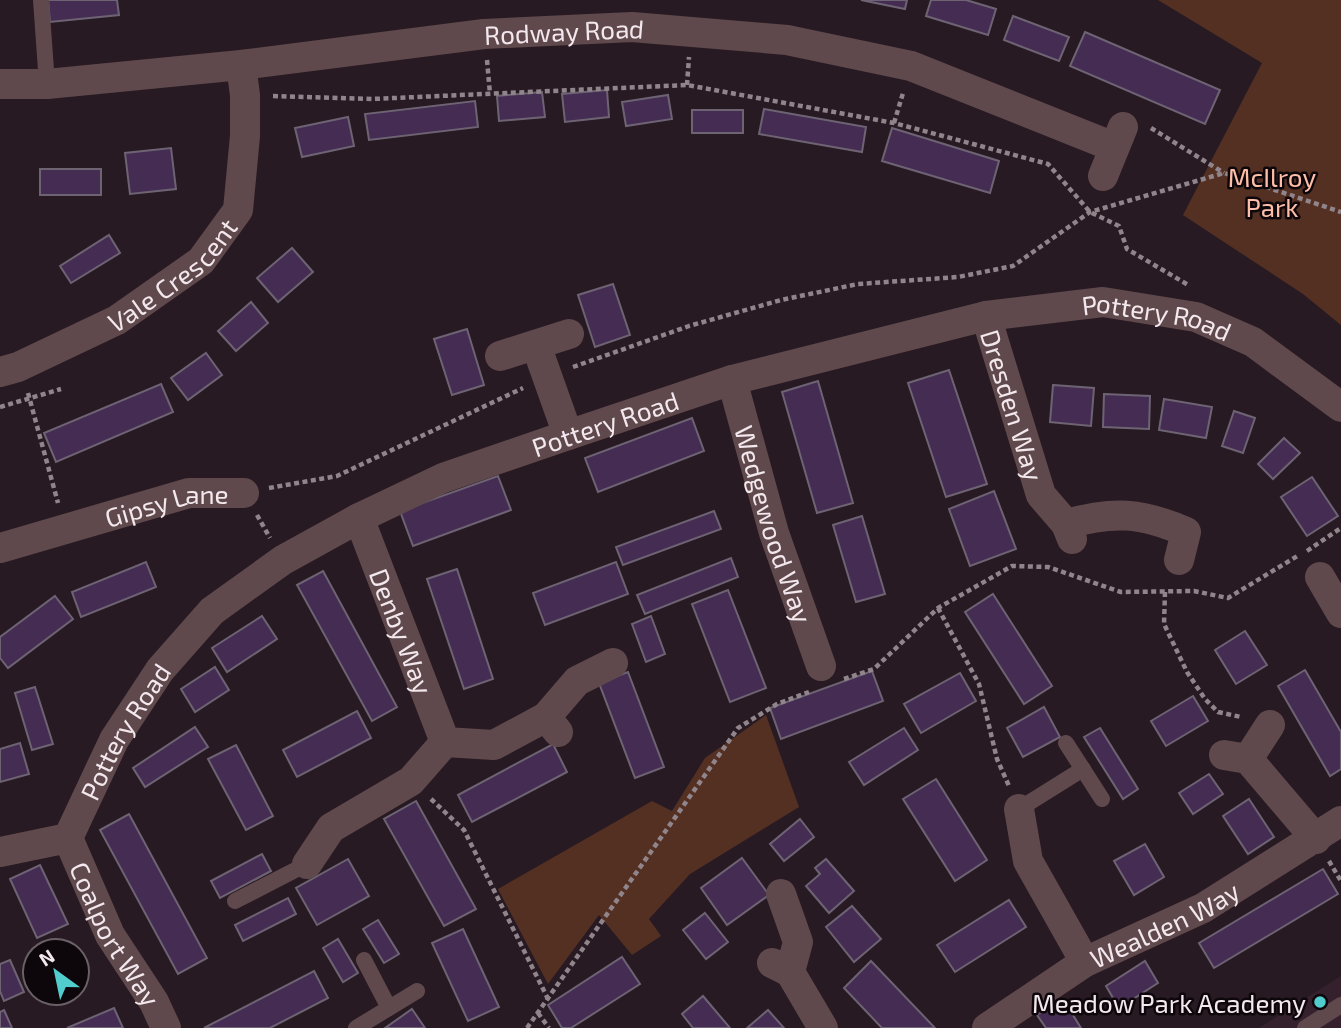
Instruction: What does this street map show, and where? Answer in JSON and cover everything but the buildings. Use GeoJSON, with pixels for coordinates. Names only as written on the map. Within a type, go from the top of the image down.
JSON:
{"type":"FeatureCollection","features":[{"type":"Feature","properties":{"kind":"street","name":"Rodway Road"},"geometry":{"type":"LineString","coordinates":[[0,83],[47,84],[241,65],[484,34],[632,27],[787,40],[911,66],[1119,137]]}},
{"type":"Feature","properties":{"kind":"street","name":"Vale Crescent"},"geometry":{"type":"LineString","coordinates":[[0,372],[18,367],[117,320],[201,261],[238,210],[245,95],[241,65]]}},
{"type":"Feature","properties":{"kind":"street"},"geometry":{"type":"LineString","coordinates":[[1102,176],[1119,137]]}},
{"type":"Feature","properties":{"kind":"street","name":"Pottery Road"},"geometry":{"type":"LineString","coordinates":[[68,838],[114,740],[160,670],[212,611],[283,560],[359,518],[443,478],[568,435],[732,380],[986,316],[1103,302],[1196,317],[1253,342],[1341,407]]}},
{"type":"Feature","properties":{"kind":"street","name":"Dresden Way"},"geometry":{"type":"LineString","coordinates":[[986,316],[1041,495],[1069,532],[1120,514],[1153,517],[1186,532],[1180,560]]}},
{"type":"Feature","properties":{"kind":"street"},"geometry":{"type":"LineString","coordinates":[[500,356],[569,334]]}},
{"type":"Feature","properties":{"kind":"street"},"geometry":{"type":"LineString","coordinates":[[536,345],[568,435]]}},
{"type":"Feature","properties":{"kind":"street","name":"Wedgewood Way"},"geometry":{"type":"LineString","coordinates":[[732,380],[774,533],[825,679]]}},
{"type":"Feature","properties":{"kind":"street","name":"Gipsy Lane"},"geometry":{"type":"LineString","coordinates":[[0,548],[65,532],[190,493],[244,493]]}},
{"type":"Feature","properties":{"kind":"street","name":"Denby Way"},"geometry":{"type":"LineString","coordinates":[[359,518],[445,742]]}},
{"type":"Feature","properties":{"kind":"street"},"geometry":{"type":"LineString","coordinates":[[307,864],[331,828],[411,781],[445,742],[494,745],[552,725],[577,681],[613,663]]}},
{"type":"Feature","properties":{"kind":"street"},"geometry":{"type":"LineString","coordinates":[[1270,725],[1236,757],[1316,839]]}},
{"type":"Feature","properties":{"kind":"street"},"geometry":{"type":"LineString","coordinates":[[1019,809],[1028,861],[1085,962]]}},
{"type":"Feature","properties":{"kind":"street","name":"Wealden Way"},"geometry":{"type":"LineString","coordinates":[[987,1028],[1085,962],[1203,908],[1341,821]]}},
{"type":"Feature","properties":{"kind":"street"},"geometry":{"type":"LineString","coordinates":[[0,852],[68,838]]}},
{"type":"Feature","properties":{"kind":"street","name":"Coalport Way"},"geometry":{"type":"LineString","coordinates":[[68,838],[110,935],[153,1002],[166,1028]]}},
{"type":"Feature","properties":{"kind":"street"},"geometry":{"type":"LineString","coordinates":[[781,894],[798,942],[781,968],[823,1028]]}},
{"type":"Feature","properties":{"kind":"lane"},"geometry":{"type":"LineString","coordinates":[[41,0],[47,84]]}},
{"type":"Feature","properties":{"kind":"lane"},"geometry":{"type":"LineString","coordinates":[[1066,743],[1101,799]]}},
{"type":"Feature","properties":{"kind":"lane"},"geometry":{"type":"LineString","coordinates":[[1019,809],[1083,769]]}},
{"type":"Feature","properties":{"kind":"lane"},"geometry":{"type":"LineString","coordinates":[[235,901],[307,864]]}},
{"type":"Feature","properties":{"kind":"lane"},"geometry":{"type":"LineString","coordinates":[[364,960],[389,1008]]}},
{"type":"Feature","properties":{"kind":"lane"},"geometry":{"type":"LineString","coordinates":[[356,1028],[417,991]]}},
{"type":"Feature","properties":{"kind":"lane"},"geometry":{"type":"LineString","coordinates":[[1305,1028],[1341,1005]]}},
{"type":"Feature","properties":{"kind":"path"},"geometry":{"type":"LineString","coordinates":[[245,95],[372,99],[687,85],[894,123],[1048,164],[1090,212],[1119,226],[1127,249],[1199,292]]}},
{"type":"Feature","properties":{"kind":"path"},"geometry":{"type":"LineString","coordinates":[[1119,137],[1145,124],[1224,173],[1341,212]]}},
{"type":"Feature","properties":{"kind":"path","name":"Gipsy Lane"},"geometry":{"type":"LineString","coordinates":[[244,493],[337,476],[549,376],[690,327],[781,300],[858,285],[958,277],[1013,266],[1090,212],[1224,173]]}},
{"type":"Feature","properties":{"kind":"path"},"geometry":{"type":"LineString","coordinates":[[0,407],[61,389]]}},
{"type":"Feature","properties":{"kind":"path"},"geometry":{"type":"LineString","coordinates":[[30,399],[65,532]]}},
{"type":"Feature","properties":{"kind":"path"},"geometry":{"type":"LineString","coordinates":[[244,493],[283,560]]}},
{"type":"Feature","properties":{"kind":"path"},"geometry":{"type":"LineString","coordinates":[[527,1028],[738,728],[776,704],[825,679],[874,668],[938,608],[1012,566],[1048,567],[1121,593],[1194,592],[1228,598],[1275,572],[1341,528]]}},
{"type":"Feature","properties":{"kind":"path"},"geometry":{"type":"LineString","coordinates":[[1166,592],[1164,624],[1205,699],[1219,712],[1270,725]]}},
{"type":"Feature","properties":{"kind":"path"},"geometry":{"type":"LineString","coordinates":[[938,608],[979,684],[997,758],[1019,809]]}},
{"type":"Feature","properties":{"kind":"path"},"geometry":{"type":"LineString","coordinates":[[411,781],[464,830],[548,999]]}},
{"type":"Feature","properties":{"kind":"path"},"geometry":{"type":"LineString","coordinates":[[538,1013],[549,1028]]}},
{"type":"Feature","properties":{"kind":"shaded area","name":"Meadow Park Academy"},"geometry":{"type":"Polygon","coordinates":[[[1341,976],[1341,1028],[1259,1028],[1341,976]]]}},
{"type":"Feature","properties":{"kind":"green space","name":"McIlroy Park"},"geometry":{"type":"Polygon","coordinates":[[[1158,0],[1341,0],[1341,325],[1303,294],[1183,215],[1262,63],[1158,0]]]}},
{"type":"Feature","properties":{"kind":"green space"},"geometry":{"type":"Polygon","coordinates":[[[766,715],[799,807],[690,874],[649,919],[661,936],[632,955],[599,915],[548,984],[498,889],[652,801],[672,811],[705,758],[766,715]]]}},
{"type":"Feature","properties":{"kind":"place","name":"Meadow Park Academy"},"geometry":{"type":"Point","coordinates":[1320,1002]}}]}
